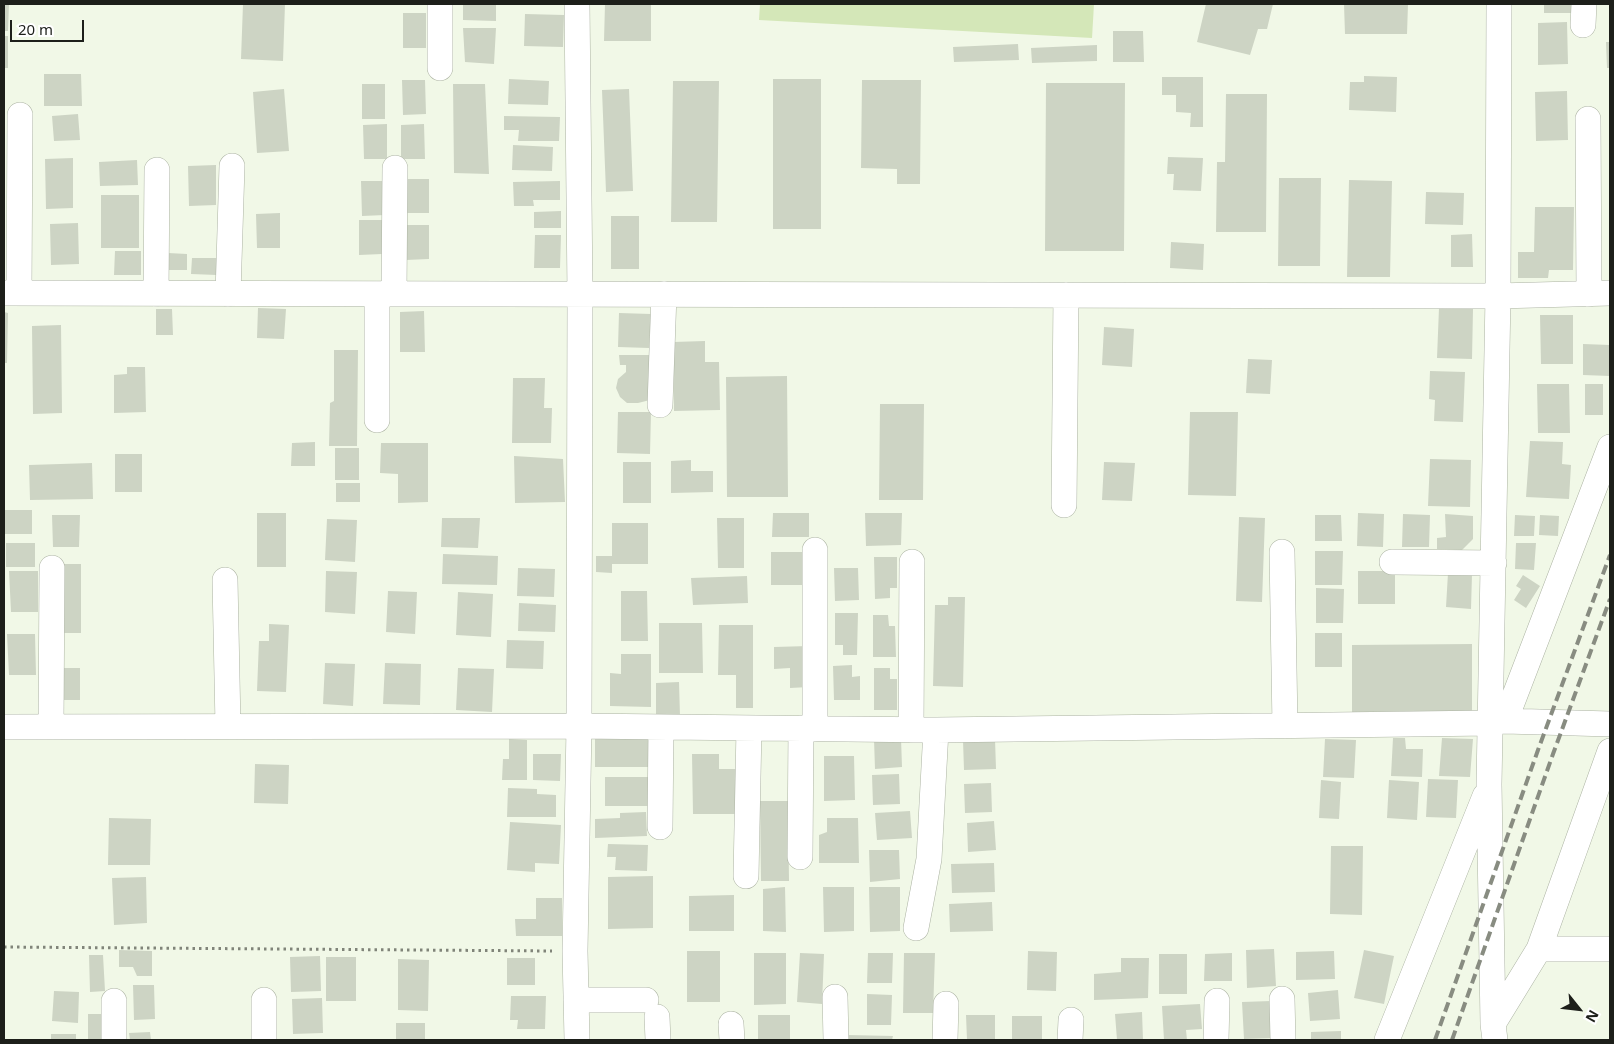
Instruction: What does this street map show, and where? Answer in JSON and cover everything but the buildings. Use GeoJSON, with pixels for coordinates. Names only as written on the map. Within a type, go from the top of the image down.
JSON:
{"type":"FeatureCollection","features":[{"type":"Feature","properties":{"kind":"street"},"geometry":{"type":"LineString","coordinates":[[440,4],[440,68]]}},
{"type":"Feature","properties":{"kind":"street"},"geometry":{"type":"LineString","coordinates":[[577,4],[580,294],[579,726],[575,951],[577,1040]]}},
{"type":"Feature","properties":{"kind":"street"},"geometry":{"type":"LineString","coordinates":[[1494,1032],[1489,784],[1498,722],[1494,563],[1498,296],[1499,4]]}},
{"type":"Feature","properties":{"kind":"street"},"geometry":{"type":"LineString","coordinates":[[20,115],[11,293],[156,294],[1498,296],[1600,294],[1588,119]]}},
{"type":"Feature","properties":{"kind":"street"},"geometry":{"type":"LineString","coordinates":[[228,294],[232,166]]}},
{"type":"Feature","properties":{"kind":"street"},"geometry":{"type":"LineString","coordinates":[[378,420],[394,168]]}},
{"type":"Feature","properties":{"kind":"street"},"geometry":{"type":"LineString","coordinates":[[156,294],[157,170]]}},
{"type":"Feature","properties":{"kind":"street"},"geometry":{"type":"LineString","coordinates":[[660,405],[664,294]]}},
{"type":"Feature","properties":{"kind":"street"},"geometry":{"type":"LineString","coordinates":[[1064,505],[1066,295]]}},
{"type":"Feature","properties":{"kind":"street"},"geometry":{"type":"LineString","coordinates":[[1498,722],[1610,447]]}},
{"type":"Feature","properties":{"kind":"street"},"geometry":{"type":"LineString","coordinates":[[800,857],[808,729],[815,550]]}},
{"type":"Feature","properties":{"kind":"street"},"geometry":{"type":"LineString","coordinates":[[1282,552],[1285,726]]}},
{"type":"Feature","properties":{"kind":"street"},"geometry":{"type":"LineString","coordinates":[[912,562],[912,730]]}},
{"type":"Feature","properties":{"kind":"street"},"geometry":{"type":"LineString","coordinates":[[1392,562],[1494,563]]}},
{"type":"Feature","properties":{"kind":"street"},"geometry":{"type":"LineString","coordinates":[[51,727],[52,568]]}},
{"type":"Feature","properties":{"kind":"street"},"geometry":{"type":"LineString","coordinates":[[225,580],[228,726]]}},
{"type":"Feature","properties":{"kind":"street"},"geometry":{"type":"LineString","coordinates":[[4,727],[579,726],[936,730],[1498,722],[1610,724]]}},
{"type":"Feature","properties":{"kind":"street"},"geometry":{"type":"LineString","coordinates":[[660,728],[660,827]]}},
{"type":"Feature","properties":{"kind":"street"},"geometry":{"type":"LineString","coordinates":[[746,876],[749,728]]}},
{"type":"Feature","properties":{"kind":"street"},"geometry":{"type":"LineString","coordinates":[[916,928],[929,859],[936,730]]}},
{"type":"Feature","properties":{"kind":"street"},"geometry":{"type":"LineString","coordinates":[[1494,1032],[1539,949],[1610,751]]}},
{"type":"Feature","properties":{"kind":"street"},"geometry":{"type":"LineString","coordinates":[[1387,1040],[1489,784]]}},
{"type":"Feature","properties":{"kind":"street"},"geometry":{"type":"LineString","coordinates":[[1539,949],[1610,949]]}},
{"type":"Feature","properties":{"kind":"street"},"geometry":{"type":"LineString","coordinates":[[835,996],[836,1040]]}},
{"type":"Feature","properties":{"kind":"street"},"geometry":{"type":"LineString","coordinates":[[1282,999],[1282,1040]]}},
{"type":"Feature","properties":{"kind":"street"},"geometry":{"type":"LineString","coordinates":[[264,1000],[264,1040]]}},
{"type":"Feature","properties":{"kind":"street"},"geometry":{"type":"LineString","coordinates":[[576,1000],[654,1019]]}},
{"type":"Feature","properties":{"kind":"street"},"geometry":{"type":"LineString","coordinates":[[114,1001],[114,1040]]}},
{"type":"Feature","properties":{"kind":"street"},"geometry":{"type":"LineString","coordinates":[[1216,1040],[1217,1001]]}},
{"type":"Feature","properties":{"kind":"street"},"geometry":{"type":"LineString","coordinates":[[945,1040],[946,1004]]}},
{"type":"Feature","properties":{"kind":"path"},"geometry":{"type":"LineString","coordinates":[[4,947],[575,951]]}},
{"type":"Feature","properties":{"kind":"green space"},"geometry":{"type":"Polygon","coordinates":[[[760,4],[1094,4],[1092,38],[759,20],[760,4]]]}},
{"type":"Feature","properties":{"kind":"railway"},"geometry":{"type":"LineString","coordinates":[[1435,1040],[1538,750],[1610,555]]}},
{"type":"Feature","properties":{"kind":"railway"},"geometry":{"type":"LineString","coordinates":[[1452,1040],[1610,599]]}}]}
